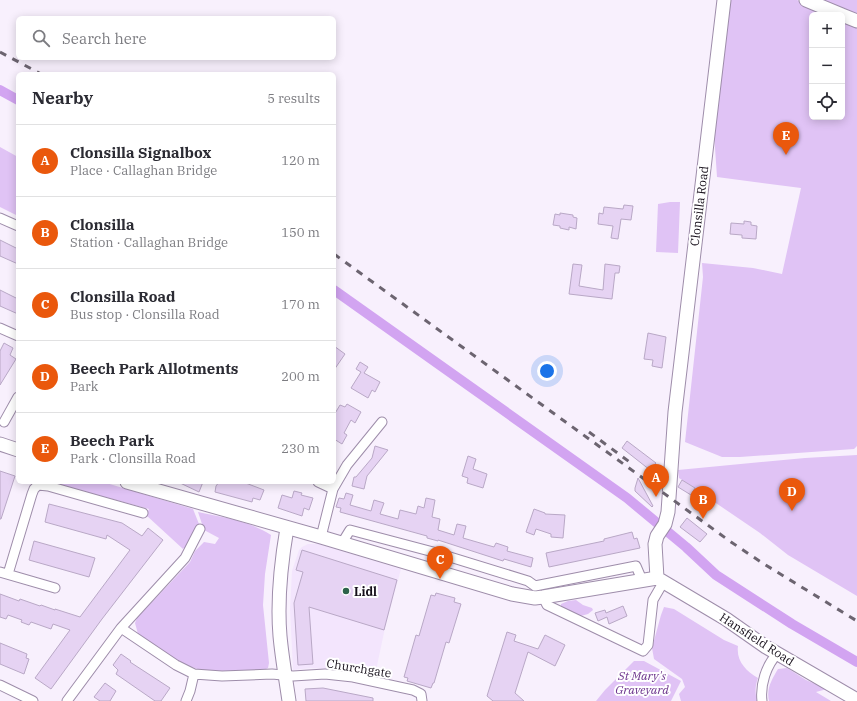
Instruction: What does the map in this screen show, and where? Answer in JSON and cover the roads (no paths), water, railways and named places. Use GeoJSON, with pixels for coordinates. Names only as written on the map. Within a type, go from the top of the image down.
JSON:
{"type":"FeatureCollection","features":[{"type":"Feature","properties":{"kind":"main road","name":"Clonsilla Road"},"geometry":{"type":"LineString","coordinates":[[660,580],[655,544],[657,536],[666,520],[670,487],[675,412],[724,0]]}},
{"type":"Feature","properties":{"kind":"main road"},"geometry":{"type":"LineString","coordinates":[[806,0],[835,12]]}},
{"type":"Feature","properties":{"kind":"main road"},"geometry":{"type":"LineString","coordinates":[[845,16],[857,21]]}},
{"type":"Feature","properties":{"kind":"main road"},"geometry":{"type":"LineString","coordinates":[[0,444],[16,449]]}},
{"type":"Feature","properties":{"kind":"main road"},"geometry":{"type":"LineString","coordinates":[[134,484],[342,543],[512,594],[538,594],[598,588],[642,580],[660,580]]}},
{"type":"Feature","properties":{"kind":"main road"},"geometry":{"type":"LineString","coordinates":[[287,528],[279,610],[280,636],[289,701]]}},
{"type":"Feature","properties":{"kind":"main road","name":"Hansfield Road"},"geometry":{"type":"LineString","coordinates":[[660,580],[730,621],[778,654],[857,700]]}},
{"type":"Feature","properties":{"kind":"street"},"geometry":{"type":"LineString","coordinates":[[0,218],[16,225]]}},
{"type":"Feature","properties":{"kind":"street"},"geometry":{"type":"LineString","coordinates":[[0,328],[16,335]]}},
{"type":"Feature","properties":{"kind":"street"},"geometry":{"type":"LineString","coordinates":[[4,422],[16,401]]}},
{"type":"Feature","properties":{"kind":"street"},"geometry":{"type":"LineString","coordinates":[[336,484],[347,465],[382,422]]}},
{"type":"Feature","properties":{"kind":"street"},"geometry":{"type":"LineString","coordinates":[[322,484],[333,489]]}},
{"type":"Feature","properties":{"kind":"street"},"geometry":{"type":"LineString","coordinates":[[321,537],[333,489],[336,484]]}},
{"type":"Feature","properties":{"kind":"street"},"geometry":{"type":"LineString","coordinates":[[55,588],[4,573],[32,494],[38,485],[48,486],[142,513]]}},
{"type":"Feature","properties":{"kind":"street"},"geometry":{"type":"LineString","coordinates":[[67,701],[120,628],[185,558],[200,529]]}},
{"type":"Feature","properties":{"kind":"street"},"geometry":{"type":"LineString","coordinates":[[342,543],[350,530],[437,553],[528,581],[547,605],[643,651],[648,645],[653,600],[660,580]]}},
{"type":"Feature","properties":{"kind":"street"},"geometry":{"type":"LineString","coordinates":[[432,570],[437,553]]}},
{"type":"Feature","properties":{"kind":"street"},"geometry":{"type":"LineString","coordinates":[[538,594],[596,575],[636,566],[642,580]]}},
{"type":"Feature","properties":{"kind":"street"},"geometry":{"type":"LineString","coordinates":[[596,575],[598,588]]}},
{"type":"Feature","properties":{"kind":"street"},"geometry":{"type":"LineString","coordinates":[[120,628],[176,665],[194,674],[222,676],[272,674],[285,675]]}},
{"type":"Feature","properties":{"kind":"street"},"geometry":{"type":"LineString","coordinates":[[762,701],[762,687],[766,672],[771,660],[778,654]]}},
{"type":"Feature","properties":{"kind":"street"},"geometry":{"type":"LineString","coordinates":[[186,701],[194,674]]}},
{"type":"Feature","properties":{"kind":"street","name":"Churchgate"},"geometry":{"type":"LineString","coordinates":[[285,675],[325,674],[353,677],[413,690],[421,694],[422,701]]}},
{"type":"Feature","properties":{"kind":"street"},"geometry":{"type":"LineString","coordinates":[[0,685],[33,701]]}},
{"type":"Feature","properties":{"kind":"waterway"},"geometry":{"type":"LineString","coordinates":[[0,90],[16,99]]}},
{"type":"Feature","properties":{"kind":"waterway"},"geometry":{"type":"LineString","coordinates":[[336,291],[627,498],[686,547],[716,575],[792,624],[857,662]]}},
{"type":"Feature","properties":{"kind":"railway"},"geometry":{"type":"LineString","coordinates":[[0,52],[37,72]]}},
{"type":"Feature","properties":{"kind":"railway"},"geometry":{"type":"LineString","coordinates":[[336,255],[731,542],[857,621]]}},
{"type":"Feature","properties":{"kind":"railway"},"geometry":{"type":"LineString","coordinates":[[589,432],[631,463]]}},
{"type":"Feature","properties":{"kind":"place","name":"Beech Park"},"geometry":{"type":"Point","coordinates":[786,155]}},
{"type":"Feature","properties":{"kind":"place","name":"Clonsilla Signalbox"},"geometry":{"type":"Point","coordinates":[656,497]}},
{"type":"Feature","properties":{"kind":"place","name":"Beech Park Allotments"},"geometry":{"type":"Point","coordinates":[792,511]}},
{"type":"Feature","properties":{"kind":"place","name":"Clonsilla"},"geometry":{"type":"Point","coordinates":[703,519]}},
{"type":"Feature","properties":{"kind":"place","name":"Clonsilla Road"},"geometry":{"type":"Point","coordinates":[440,579]}},
{"type":"Feature","properties":{"kind":"place","name":"Lidl"},"geometry":{"type":"Point","coordinates":[346,591]}},
{"type":"Feature","properties":{"kind":"park label","name":"St Mary's Graveyard"},"geometry":{"type":"Point","coordinates":[642,682]}}]}
